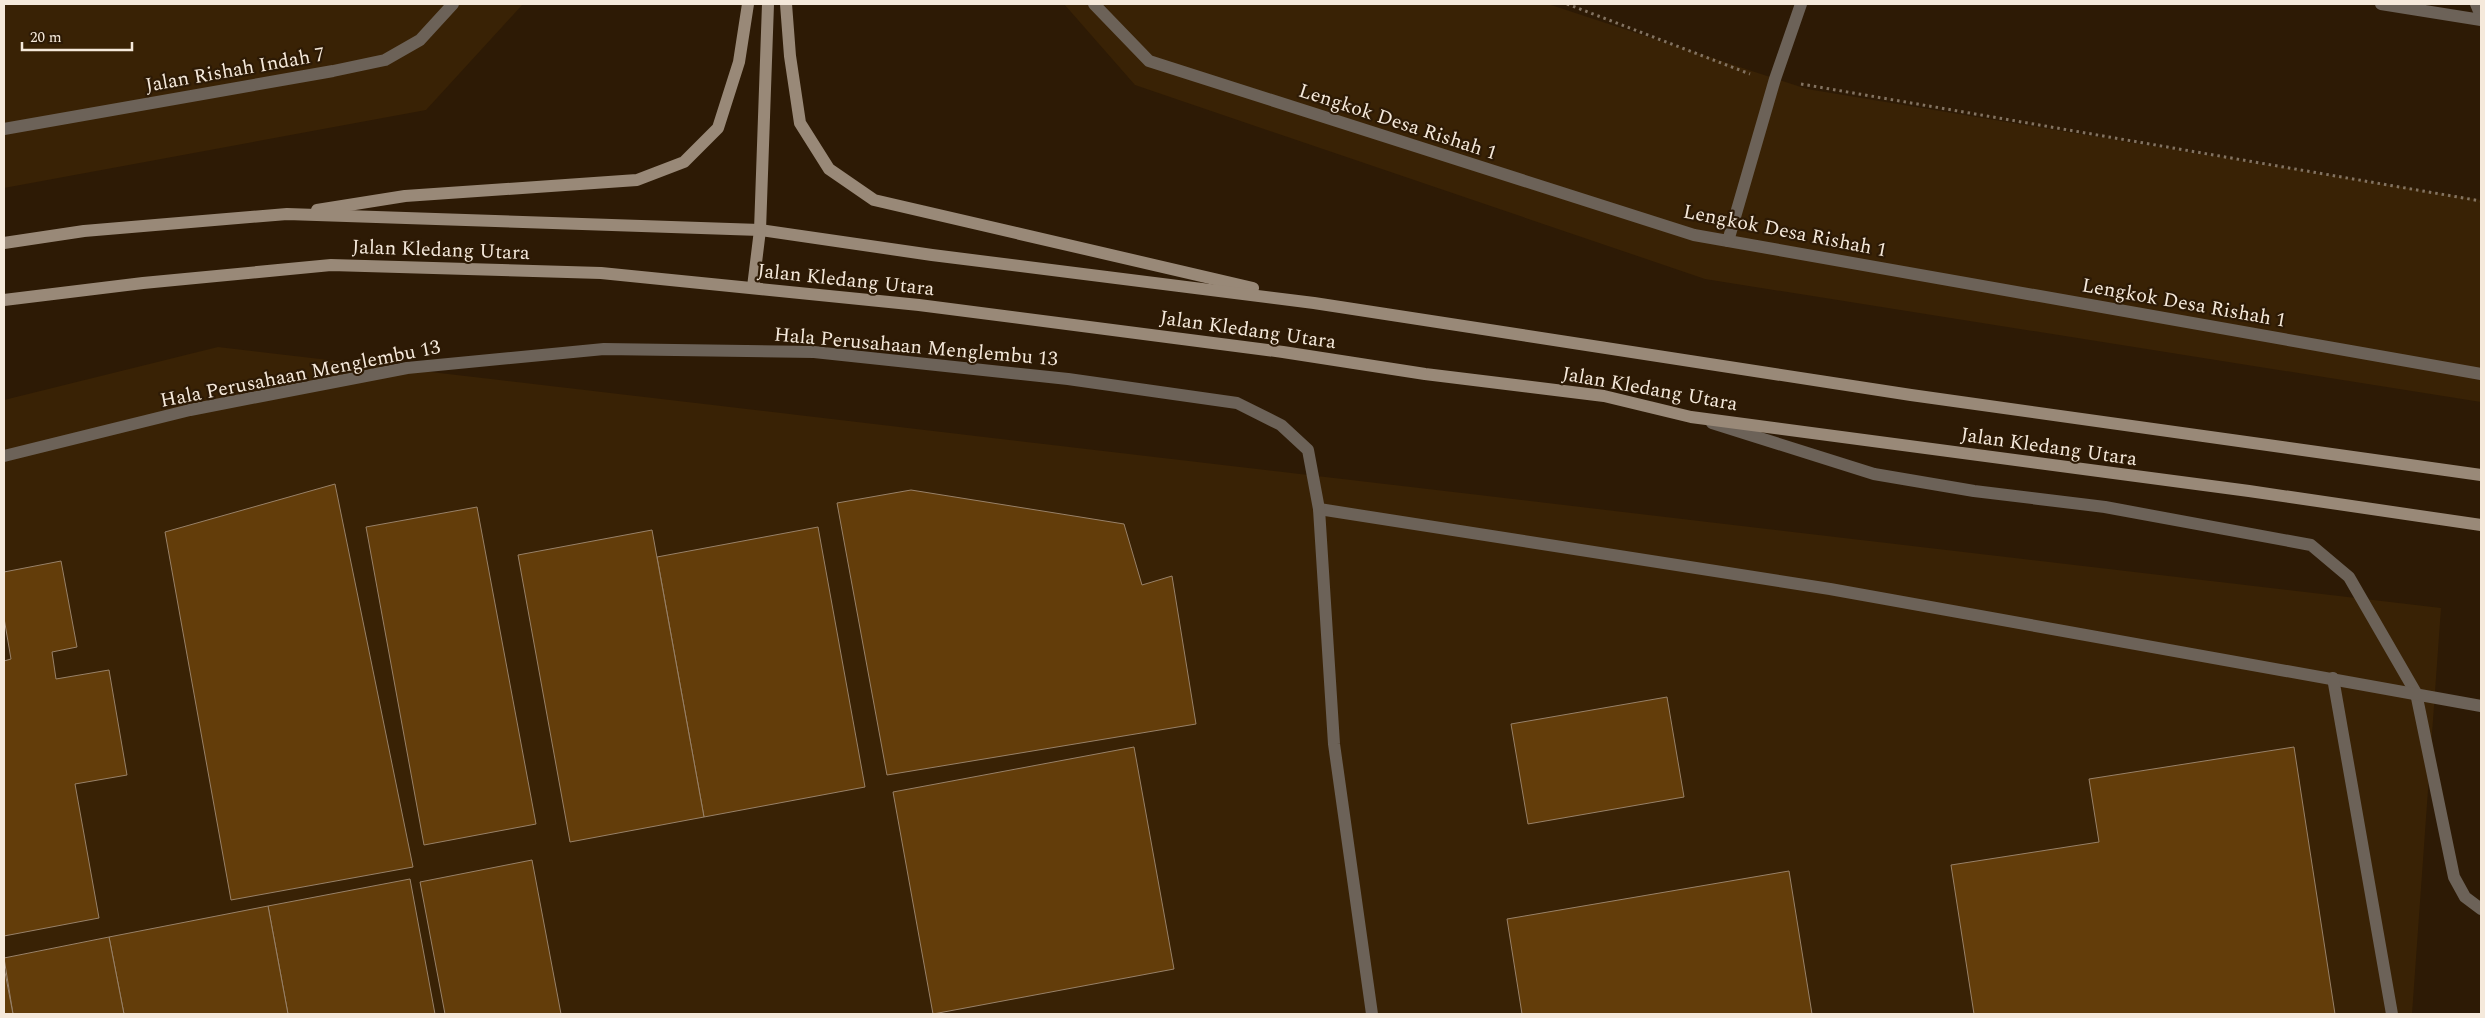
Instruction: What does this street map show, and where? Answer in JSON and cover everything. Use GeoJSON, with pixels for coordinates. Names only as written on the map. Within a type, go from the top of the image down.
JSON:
{"type":"FeatureCollection","features":[{"type":"Feature","properties":{"kind":"main road"},"geometry":{"type":"LineString","coordinates":[[287,214],[405,196],[637,180],[684,162],[718,128],[739,62],[748,4]]}},
{"type":"Feature","properties":{"kind":"main road"},"geometry":{"type":"LineString","coordinates":[[753,287],[760,230],[768,4]]}},
{"type":"Feature","properties":{"kind":"main road"},"geometry":{"type":"LineString","coordinates":[[786,4],[790,56],[800,123],[829,169],[874,200],[1314,302]]}},
{"type":"Feature","properties":{"kind":"main road","name":"Jalan Kledang Utara"},"geometry":{"type":"LineString","coordinates":[[4,243],[84,231],[287,214],[760,230],[923,254],[1314,302],[1911,394],[2481,475]]}},
{"type":"Feature","properties":{"kind":"main road","name":"Jalan Kledang Utara"},"geometry":{"type":"LineString","coordinates":[[4,300],[143,283],[331,265],[601,273],[919,305],[1283,352],[1425,374],[1604,396],[1691,417],[2249,491],[2481,525]]}},
{"type":"Feature","properties":{"kind":"street","name":"Jalan Rishah Indah 7"},"geometry":{"type":"LineString","coordinates":[[4,129],[323,73],[385,60],[420,40],[453,4]]}},
{"type":"Feature","properties":{"kind":"street","name":"Lengkok Desa Rishah 1"},"geometry":{"type":"LineString","coordinates":[[1094,4],[1149,61],[1694,235],[2481,374]]}},
{"type":"Feature","properties":{"kind":"street"},"geometry":{"type":"LineString","coordinates":[[1728,240],[1775,79],[1801,4]]}},
{"type":"Feature","properties":{"kind":"street"},"geometry":{"type":"LineString","coordinates":[[2381,4],[2481,20]]}},
{"type":"Feature","properties":{"kind":"street"},"geometry":{"type":"LineString","coordinates":[[2476,4],[2481,16]]}},
{"type":"Feature","properties":{"kind":"street","name":"Hala Perusahaan Menglembu 13"},"geometry":{"type":"LineString","coordinates":[[4,456],[190,410],[407,368],[604,349],[814,352],[1068,379],[1237,402],[1281,425],[1308,450],[1319,509]]}},
{"type":"Feature","properties":{"kind":"street"},"geometry":{"type":"LineString","coordinates":[[1691,417],[1874,474],[1974,491],[2105,507],[2311,545],[2350,577],[2416,693],[2454,877],[2464,897],[2481,909]]}},
{"type":"Feature","properties":{"kind":"street"},"geometry":{"type":"LineString","coordinates":[[1372,1014],[1334,744],[1319,509],[1830,589],[2481,706]]}},
{"type":"Feature","properties":{"kind":"street"},"geometry":{"type":"LineString","coordinates":[[2333,678],[2392,1014]]}},
{"type":"Feature","properties":{"kind":"path"},"geometry":{"type":"LineString","coordinates":[[1566,4],[1754,76],[2481,201]]}},
{"type":"Feature","properties":{"kind":"shaded area"},"geometry":{"type":"Polygon","coordinates":[[[4,4],[523,4],[426,110],[4,188],[4,4]]]}},
{"type":"Feature","properties":{"kind":"shaded area"},"geometry":{"type":"Polygon","coordinates":[[[1064,4],[1548,4],[1807,89],[2481,200],[2481,402],[1705,279],[1135,85],[1064,4]]]}},
{"type":"Feature","properties":{"kind":"shaded area"},"geometry":{"type":"Polygon","coordinates":[[[218,347],[2441,608],[2412,1014],[4,1014],[4,400],[218,347]]]}},
{"type":"Feature","properties":{"kind":"building"},"geometry":{"type":"Polygon","coordinates":[[[335,484],[413,867],[231,900],[165,532],[335,484]]]}},
{"type":"Feature","properties":{"kind":"building"},"geometry":{"type":"Polygon","coordinates":[[[911,490],[1124,524],[1142,585],[1172,576],[1196,724],[887,775],[837,503],[911,490]]]}},
{"type":"Feature","properties":{"kind":"building"},"geometry":{"type":"Polygon","coordinates":[[[477,507],[536,824],[424,845],[366,527],[477,507]]]}},
{"type":"Feature","properties":{"kind":"building"},"geometry":{"type":"Polygon","coordinates":[[[818,527],[865,787],[704,817],[657,557],[818,527]]]}},
{"type":"Feature","properties":{"kind":"building"},"geometry":{"type":"Polygon","coordinates":[[[652,530],[704,817],[570,842],[518,555],[652,530]]]}},
{"type":"Feature","properties":{"kind":"building"},"geometry":{"type":"Polygon","coordinates":[[[61,561],[77,647],[52,652],[56,679],[109,670],[127,775],[75,784],[99,918],[4,936],[4,661],[11,659],[4,618],[4,572],[61,561]]]}},
{"type":"Feature","properties":{"kind":"building"},"geometry":{"type":"Polygon","coordinates":[[[1667,697],[1684,797],[1528,824],[1511,724],[1667,697]]]}},
{"type":"Feature","properties":{"kind":"building"},"geometry":{"type":"Polygon","coordinates":[[[1134,747],[1174,969],[933,1014],[893,792],[1134,747]]]}},
{"type":"Feature","properties":{"kind":"building"},"geometry":{"type":"Polygon","coordinates":[[[2294,747],[2335,1014],[1974,1014],[1951,865],[2099,842],[2089,779],[2294,747]]]}},
{"type":"Feature","properties":{"kind":"building"},"geometry":{"type":"Polygon","coordinates":[[[532,860],[561,1014],[445,1014],[420,882],[532,860]]]}},
{"type":"Feature","properties":{"kind":"building"},"geometry":{"type":"Polygon","coordinates":[[[1789,871],[1812,1014],[1522,1014],[1507,919],[1789,871]]]}},
{"type":"Feature","properties":{"kind":"building"},"geometry":{"type":"Polygon","coordinates":[[[410,879],[435,1014],[288,1014],[268,906],[410,879]]]}},
{"type":"Feature","properties":{"kind":"building"},"geometry":{"type":"Polygon","coordinates":[[[268,906],[288,1014],[124,1014],[109,937],[268,906]]]}},
{"type":"Feature","properties":{"kind":"building"},"geometry":{"type":"Polygon","coordinates":[[[109,937],[124,1014],[13,1014],[4,958],[109,937]]]}},
{"type":"Feature","properties":{"kind":"building"},"geometry":{"type":"Polygon","coordinates":[[[4,967],[13,1014],[4,1014],[4,967]]]}}]}
